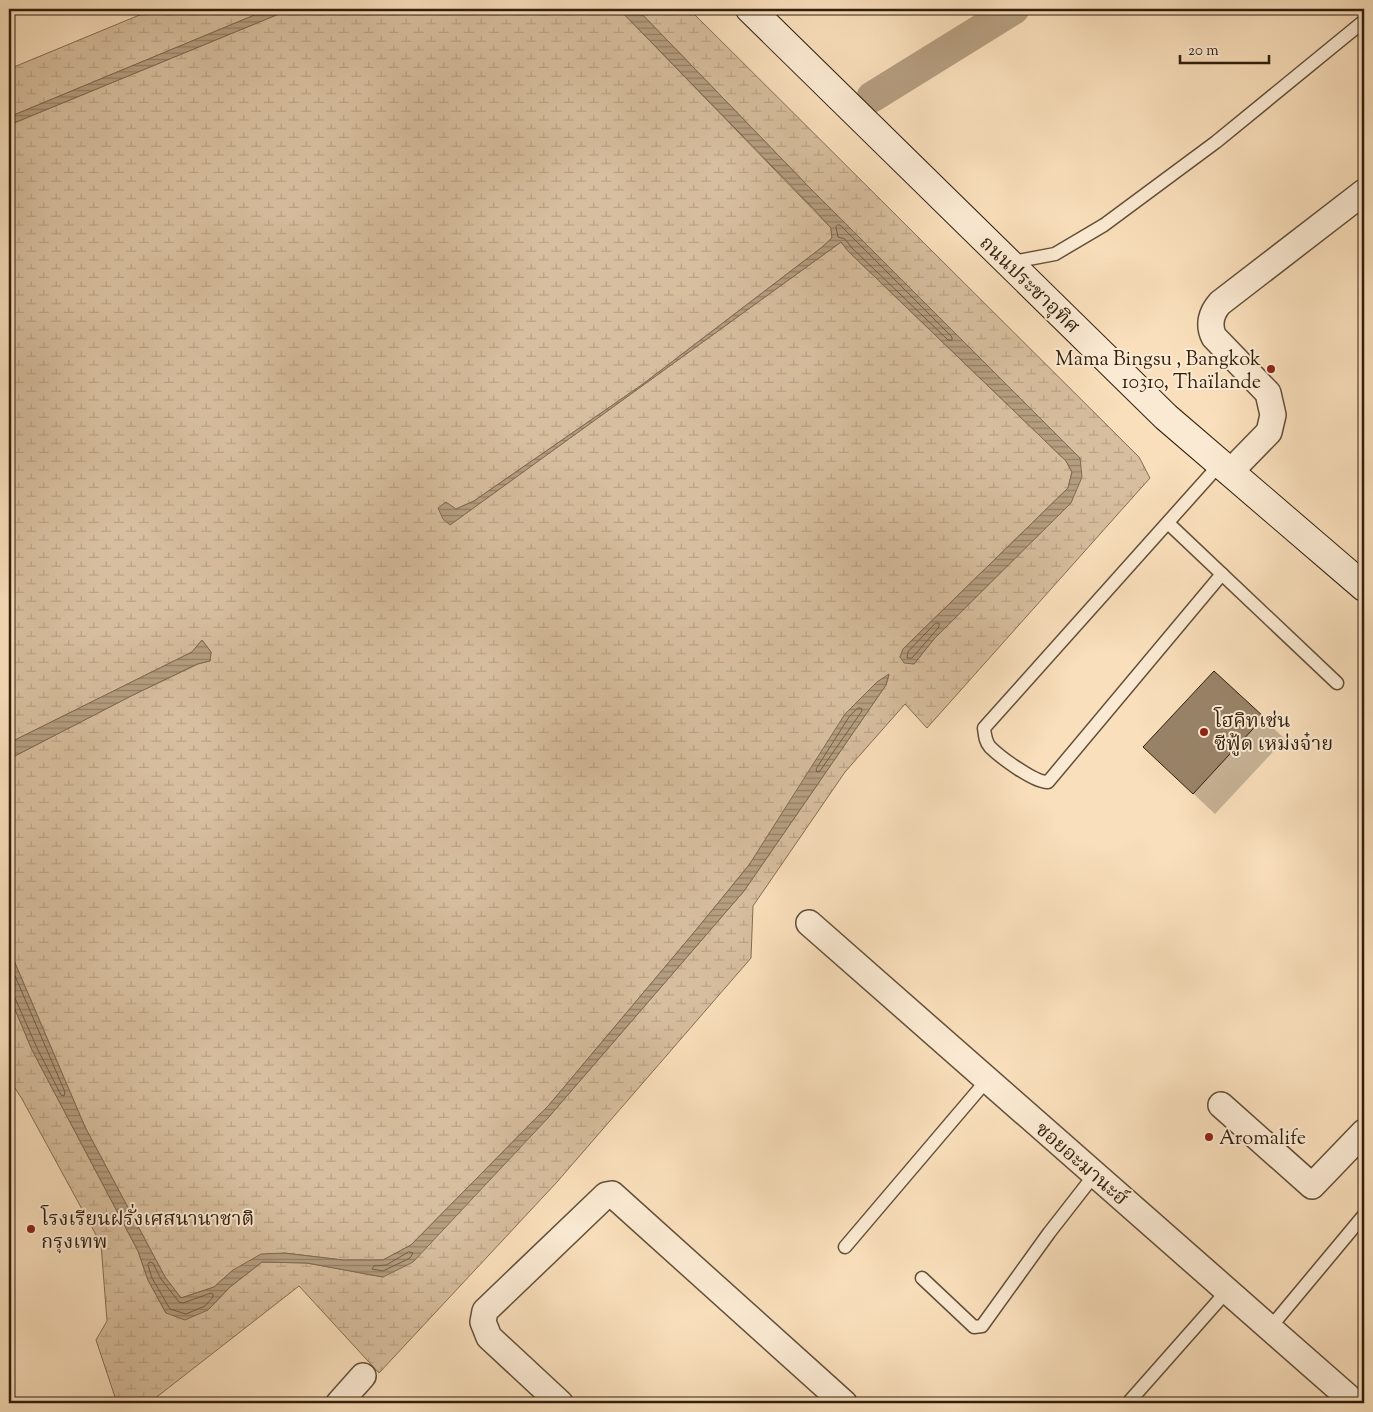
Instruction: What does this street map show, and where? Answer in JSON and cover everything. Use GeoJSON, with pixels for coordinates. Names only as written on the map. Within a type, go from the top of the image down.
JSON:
{"type":"FeatureCollection","features":[{"type":"Feature","properties":{"kind":"main road","name":"ถนนประชาอุทิศ"},"geometry":{"type":"LineString","coordinates":[[750,9],[1166,416],[1364,587]]}},
{"type":"Feature","properties":{"kind":"street"},"geometry":{"type":"LineString","coordinates":[[1225,468],[1269,432],[1272,424],[1272,406],[1268,394],[1210,331],[1212,313],[1220,303],[1364,192]]}},
{"type":"Feature","properties":{"kind":"street","name":"ซอยอะมานะฮ์"},"geometry":{"type":"LineString","coordinates":[[810,923],[1355,1403]]}},
{"type":"Feature","properties":{"kind":"street"},"geometry":{"type":"LineString","coordinates":[[1221,1105],[1312,1186],[1364,1132]]}},
{"type":"Feature","properties":{"kind":"street"},"geometry":{"type":"LineString","coordinates":[[560,1403],[489,1337],[483,1322],[486,1311],[606,1195],[612,1194],[844,1403]]}},
{"type":"Feature","properties":{"kind":"street"},"geometry":{"type":"LineString","coordinates":[[339,1403],[363,1376]]}},
{"type":"Feature","properties":{"kind":"lane"},"geometry":{"type":"LineString","coordinates":[[1008,263],[1055,254],[1104,225],[1216,142],[1364,21]]}},
{"type":"Feature","properties":{"kind":"lane"},"geometry":{"type":"LineString","coordinates":[[1222,574],[1048,782],[1031,778],[990,746],[985,738],[984,728],[1168,523],[1225,468]]}},
{"type":"Feature","properties":{"kind":"lane"},"geometry":{"type":"LineString","coordinates":[[1168,523],[1337,683]]}},
{"type":"Feature","properties":{"kind":"lane"},"geometry":{"type":"LineString","coordinates":[[845,1247],[987,1080]]}},
{"type":"Feature","properties":{"kind":"lane"},"geometry":{"type":"LineString","coordinates":[[922,1278],[974,1327],[982,1326],[1049,1233],[1095,1174]]}},
{"type":"Feature","properties":{"kind":"lane"},"geometry":{"type":"LineString","coordinates":[[1269,1329],[1364,1215]]}},
{"type":"Feature","properties":{"kind":"lane"},"geometry":{"type":"LineString","coordinates":[[1128,1403],[1227,1291]]}},
{"type":"Feature","properties":{"kind":"green space"},"geometry":{"type":"Polygon","coordinates":[[[154,9],[269,9],[9,117],[9,69],[154,9]]]}},
{"type":"Feature","properties":{"kind":"green space"},"geometry":{"type":"Polygon","coordinates":[[[291,9],[619,9],[831,228],[832,238],[821,248],[643,384],[474,501],[456,509],[451,524],[841,242],[848,251],[1066,461],[1072,472],[1068,488],[903,649],[900,657],[914,664],[934,639],[1070,503],[1080,458],[807,185],[637,9],[689,9],[1139,457],[1150,478],[927,728],[905,704],[845,772],[753,906],[751,958],[557,1182],[379,1373],[299,1286],[149,1403],[117,1403],[96,1340],[107,1321],[101,1244],[22,1099],[9,1079],[9,995],[32,1050],[138,1251],[148,1280],[166,1313],[208,1310],[230,1287],[262,1262],[307,1263],[383,1277],[547,1119],[744,891],[886,685],[889,675],[877,682],[749,865],[696,930],[549,1105],[411,1245],[383,1260],[343,1260],[284,1253],[233,1270],[214,1287],[181,1298],[165,1277],[85,1127],[9,949],[9,759],[131,696],[198,664],[210,661],[211,652],[202,640],[192,652],[9,743],[9,125],[291,9]]]}},
{"type":"Feature","properties":{"kind":"water"},"geometry":{"type":"Polygon","coordinates":[[[269,9],[291,9],[9,125],[9,117],[269,9]]]}},
{"type":"Feature","properties":{"kind":"water"},"geometry":{"type":"Polygon","coordinates":[[[619,9],[637,9],[807,185],[1080,458],[1082,477],[1071,503],[934,639],[914,664],[904,663],[900,657],[903,649],[1068,488],[1072,472],[1066,461],[848,251],[841,242],[450,525],[443,519],[438,508],[446,502],[456,509],[474,501],[643,384],[832,238],[831,228],[812,207],[619,9]]]}},
{"type":"Feature","properties":{"kind":"water"},"geometry":{"type":"Polygon","coordinates":[[[202,640],[211,652],[210,661],[197,664],[131,696],[9,759],[9,743],[192,652],[202,640]]]}},
{"type":"Feature","properties":{"kind":"water"},"geometry":{"type":"Polygon","coordinates":[[[889,674],[886,685],[744,891],[547,1119],[413,1262],[383,1277],[307,1263],[262,1262],[230,1287],[208,1310],[185,1320],[166,1313],[148,1280],[138,1251],[32,1050],[9,995],[9,949],[85,1127],[165,1277],[181,1298],[214,1287],[233,1270],[261,1254],[284,1253],[343,1260],[383,1260],[411,1245],[549,1105],[749,865],[845,714],[877,682],[889,674]]]}},
{"type":"Feature","properties":{"kind":"building","name":"โฮคิทเช่น ซีฟู้ด เหม่งจ๋าย"},"geometry":{"type":"Polygon","coordinates":[[[1214,671],[1264,717],[1193,794],[1143,747],[1214,671]]]}},
{"type":"Feature","properties":{"kind":"waterway"},"geometry":{"type":"LineString","coordinates":[[872,97],[1014,9]]}},
{"type":"Feature","properties":{"kind":"place","name":"Mama Bingsu , Bangkok 10310, Thaïlande"},"geometry":{"type":"Point","coordinates":[1271,369]}},
{"type":"Feature","properties":{"kind":"place","name":"โฮคิทเช่น ซีฟู้ด เหม่งจ๋าย"},"geometry":{"type":"Point","coordinates":[1204,732]}},
{"type":"Feature","properties":{"kind":"place","name":"Aromalife"},"geometry":{"type":"Point","coordinates":[1209,1137]}},
{"type":"Feature","properties":{"kind":"place","name":"โรงเรียนฝรั่งเศสนานาชาติ กรุงเทพ"},"geometry":{"type":"Point","coordinates":[31,1229]}}]}
